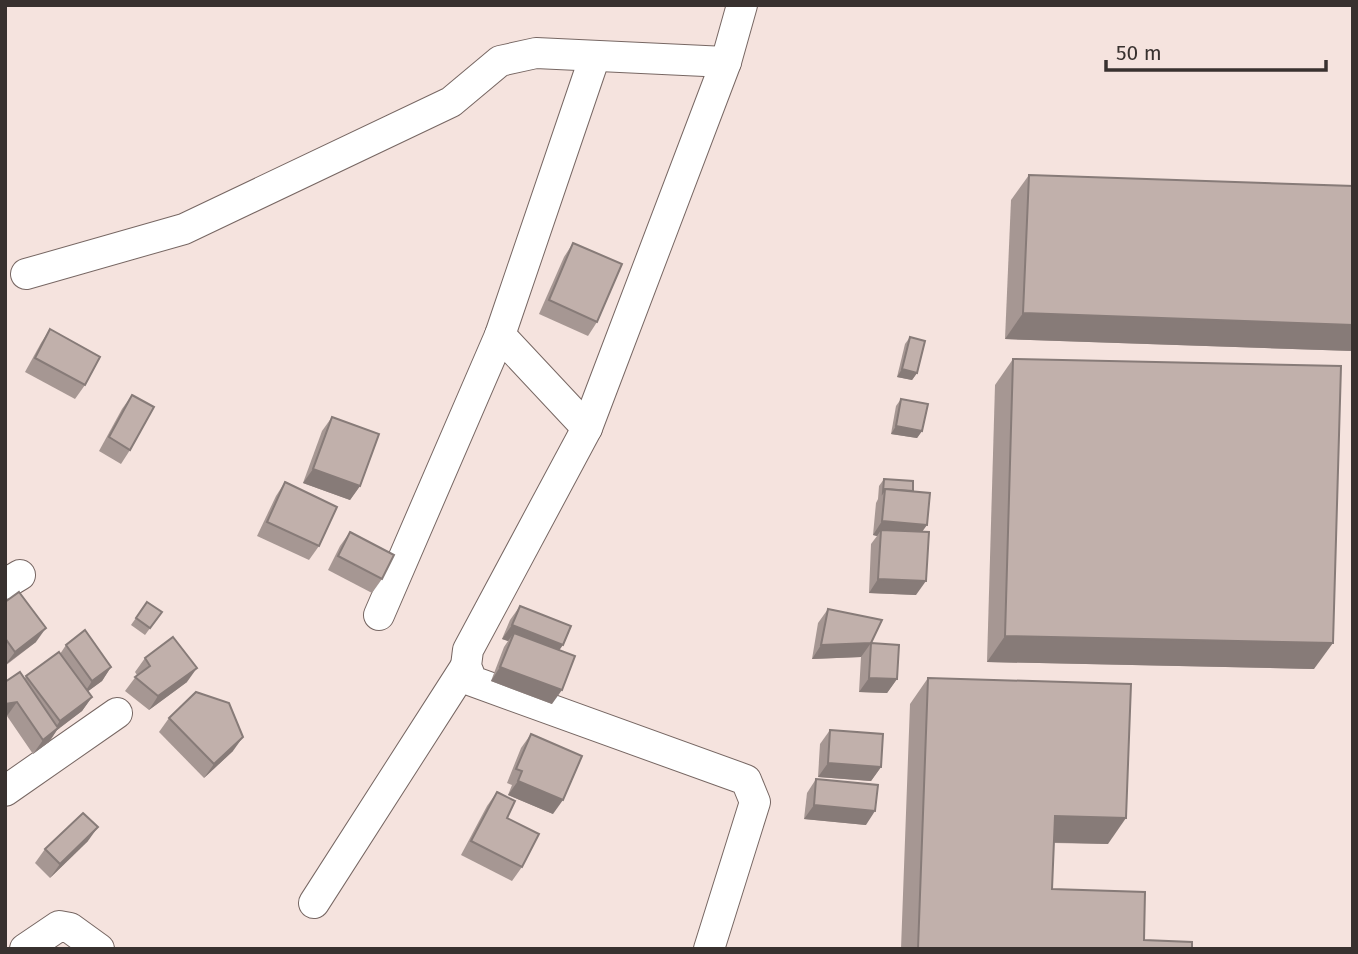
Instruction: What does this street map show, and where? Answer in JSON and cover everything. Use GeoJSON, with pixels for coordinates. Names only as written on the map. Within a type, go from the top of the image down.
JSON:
{"type":"FeatureCollection","features":[{"type":"Feature","properties":{"kind":"street"},"geometry":{"type":"LineString","coordinates":[[709,949],[755,802],[746,780],[472,681],[467,666],[468,650],[587,428],[726,62],[742,5]]}},
{"type":"Feature","properties":{"kind":"street"},"geometry":{"type":"LineString","coordinates":[[26,274],[184,229],[451,102],[500,61],[536,53],[726,62]]}},
{"type":"Feature","properties":{"kind":"street"},"geometry":{"type":"LineString","coordinates":[[379,615],[500,335],[595,55]]}},
{"type":"Feature","properties":{"kind":"street"},"geometry":{"type":"LineString","coordinates":[[500,335],[587,428]]}},
{"type":"Feature","properties":{"kind":"street"},"geometry":{"type":"LineString","coordinates":[[314,904],[467,666]]}},
{"type":"Feature","properties":{"kind":"street"},"geometry":{"type":"LineString","coordinates":[[5,791],[117,713]]}},
{"type":"Feature","properties":{"kind":"street"},"geometry":{"type":"LineString","coordinates":[[25,949],[59,926],[70,928],[99,949]]}},
{"type":"Feature","properties":{"kind":"building"},"geometry":{"type":"Polygon","coordinates":[[[1029,175],[1353,186],[1353,325],[1023,313],[1029,175]]]}},
{"type":"Feature","properties":{"kind":"building"},"geometry":{"type":"Polygon","coordinates":[[[573,243],[622,264],[597,322],[549,300],[573,243]]]}},
{"type":"Feature","properties":{"kind":"building"},"geometry":{"type":"Polygon","coordinates":[[[50,329],[100,357],[85,385],[35,358],[50,329]]]}},
{"type":"Feature","properties":{"kind":"building"},"geometry":{"type":"Polygon","coordinates":[[[910,337],[925,341],[917,373],[902,369],[910,337]]]}},
{"type":"Feature","properties":{"kind":"building"},"geometry":{"type":"Polygon","coordinates":[[[1013,359],[1341,366],[1333,643],[1005,636],[1013,359]]]}},
{"type":"Feature","properties":{"kind":"building"},"geometry":{"type":"Polygon","coordinates":[[[132,395],[154,407],[130,450],[109,437],[132,395]]]}},
{"type":"Feature","properties":{"kind":"building"},"geometry":{"type":"Polygon","coordinates":[[[901,399],[928,404],[922,431],[896,426],[901,399]]]}},
{"type":"Feature","properties":{"kind":"building"},"geometry":{"type":"Polygon","coordinates":[[[332,417],[379,434],[360,486],[313,469],[332,417]]]}},
{"type":"Feature","properties":{"kind":"building"},"geometry":{"type":"Polygon","coordinates":[[[884,479],[913,481],[913,491],[885,489],[883,492],[884,479]]]}},
{"type":"Feature","properties":{"kind":"building"},"geometry":{"type":"Polygon","coordinates":[[[285,482],[337,507],[319,546],[267,522],[285,482]]]}},
{"type":"Feature","properties":{"kind":"building"},"geometry":{"type":"Polygon","coordinates":[[[885,489],[930,493],[927,525],[882,521],[885,489]]]}},
{"type":"Feature","properties":{"kind":"building"},"geometry":{"type":"Polygon","coordinates":[[[881,530],[929,532],[926,581],[878,579],[881,530]]]}},
{"type":"Feature","properties":{"kind":"building"},"geometry":{"type":"Polygon","coordinates":[[[350,532],[394,555],[382,579],[338,556],[350,532]]]}},
{"type":"Feature","properties":{"kind":"building"},"geometry":{"type":"Polygon","coordinates":[[[19,592],[46,628],[15,652],[5,638],[5,602],[19,592]]]}},
{"type":"Feature","properties":{"kind":"building"},"geometry":{"type":"Polygon","coordinates":[[[147,602],[162,612],[150,628],[136,618],[147,602]]]}},
{"type":"Feature","properties":{"kind":"building"},"geometry":{"type":"Polygon","coordinates":[[[520,606],[571,626],[563,645],[512,625],[520,606]]]}},
{"type":"Feature","properties":{"kind":"building"},"geometry":{"type":"Polygon","coordinates":[[[828,609],[882,620],[871,643],[821,645],[828,609]]]}},
{"type":"Feature","properties":{"kind":"building"},"geometry":{"type":"Polygon","coordinates":[[[85,630],[111,667],[92,681],[66,645],[85,630]]]}},
{"type":"Feature","properties":{"kind":"building"},"geometry":{"type":"Polygon","coordinates":[[[514,633],[575,656],[562,690],[500,667],[514,633]]]}},
{"type":"Feature","properties":{"kind":"building"},"geometry":{"type":"Polygon","coordinates":[[[173,637],[197,668],[158,696],[135,677],[150,666],[145,658],[173,637]]]}},
{"type":"Feature","properties":{"kind":"building"},"geometry":{"type":"Polygon","coordinates":[[[871,643],[899,645],[897,679],[869,678],[871,643]]]}},
{"type":"Feature","properties":{"kind":"building"},"geometry":{"type":"Polygon","coordinates":[[[59,652],[92,697],[60,721],[26,676],[59,652]]]}},
{"type":"Feature","properties":{"kind":"building"},"geometry":{"type":"Polygon","coordinates":[[[20,672],[58,728],[43,740],[17,702],[5,704],[5,682],[20,672]]]}},
{"type":"Feature","properties":{"kind":"building"},"geometry":{"type":"Polygon","coordinates":[[[928,678],[1131,684],[1126,818],[1055,816],[1052,889],[1145,892],[1144,940],[1192,942],[1192,949],[918,949],[928,678]]]}},
{"type":"Feature","properties":{"kind":"building"},"geometry":{"type":"Polygon","coordinates":[[[196,692],[229,703],[243,737],[214,764],[169,718],[196,692]]]}},
{"type":"Feature","properties":{"kind":"building"},"geometry":{"type":"Polygon","coordinates":[[[830,730],[883,734],[881,767],[828,763],[830,730]]]}},
{"type":"Feature","properties":{"kind":"building"},"geometry":{"type":"Polygon","coordinates":[[[531,734],[582,756],[563,800],[518,781],[522,771],[516,769],[531,734]]]}},
{"type":"Feature","properties":{"kind":"building"},"geometry":{"type":"Polygon","coordinates":[[[816,779],[878,785],[875,811],[814,805],[816,779]]]}},
{"type":"Feature","properties":{"kind":"building"},"geometry":{"type":"Polygon","coordinates":[[[497,792],[515,801],[507,818],[539,834],[522,867],[471,841],[497,792]]]}},
{"type":"Feature","properties":{"kind":"building"},"geometry":{"type":"Polygon","coordinates":[[[83,813],[98,827],[60,864],[45,849],[83,813]]]}}]}
